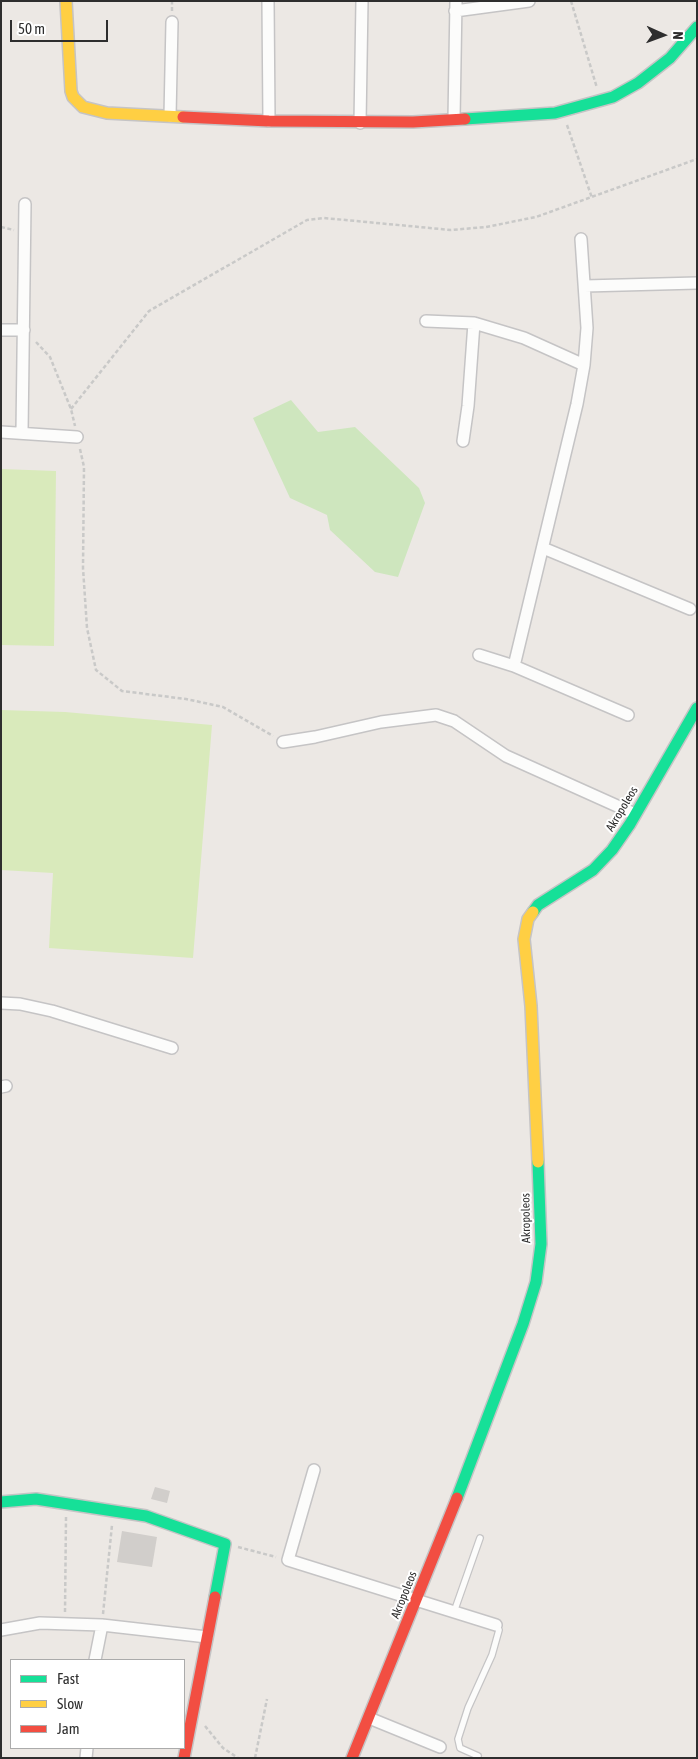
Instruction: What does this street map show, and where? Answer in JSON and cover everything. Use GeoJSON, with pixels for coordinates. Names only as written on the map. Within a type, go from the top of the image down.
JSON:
{"type":"FeatureCollection","features":[{"type":"Feature","properties":{"kind":"street"},"geometry":{"type":"LineString","coordinates":[[66,1],[71,91],[77,102],[83,107],[96,112],[269,121],[360,123],[562,112],[601,102],[638,83],[661,67],[697,27]]}},
{"type":"Feature","properties":{"kind":"street"},"geometry":{"type":"LineString","coordinates":[[268,1],[269,121]]}},
{"type":"Feature","properties":{"kind":"street"},"geometry":{"type":"LineString","coordinates":[[360,123],[362,1]]}},
{"type":"Feature","properties":{"kind":"street"},"geometry":{"type":"LineString","coordinates":[[454,119],[456,6],[529,1]]}},
{"type":"Feature","properties":{"kind":"street"},"geometry":{"type":"LineString","coordinates":[[170,116],[172,22]]}},
{"type":"Feature","properties":{"kind":"street"},"geometry":{"type":"LineString","coordinates":[[22,432],[26,204]]}},
{"type":"Feature","properties":{"kind":"street"},"geometry":{"type":"LineString","coordinates":[[514,666],[577,404],[584,365],[587,328],[582,239]]}},
{"type":"Feature","properties":{"kind":"street"},"geometry":{"type":"LineString","coordinates":[[585,286],[697,283]]}},
{"type":"Feature","properties":{"kind":"street"},"geometry":{"type":"LineString","coordinates":[[426,321],[474,323],[524,338],[584,365]]}},
{"type":"Feature","properties":{"kind":"street"},"geometry":{"type":"LineString","coordinates":[[463,441],[468,406],[474,323]]}},
{"type":"Feature","properties":{"kind":"street"},"geometry":{"type":"LineString","coordinates":[[1,330],[24,330]]}},
{"type":"Feature","properties":{"kind":"street"},"geometry":{"type":"LineString","coordinates":[[1,432],[77,437]]}},
{"type":"Feature","properties":{"kind":"street"},"geometry":{"type":"LineString","coordinates":[[543,548],[690,608]]}},
{"type":"Feature","properties":{"kind":"street"},"geometry":{"type":"LineString","coordinates":[[478,655],[514,666],[628,715]]}},
{"type":"Feature","properties":{"kind":"street","name":"Akropoleos"},"geometry":{"type":"LineString","coordinates":[[352,1758],[417,1600],[523,1324],[539,1264],[541,1219],[533,1045],[524,929],[531,912],[538,905],[593,870],[621,838],[697,708]]}},
{"type":"Feature","properties":{"kind":"street"},"geometry":{"type":"LineString","coordinates":[[283,742],[381,722],[436,715],[454,721],[506,756],[636,814]]}},
{"type":"Feature","properties":{"kind":"street"},"geometry":{"type":"LineString","coordinates":[[1,1003],[20,1004],[52,1011],[172,1048]]}},
{"type":"Feature","properties":{"kind":"street"},"geometry":{"type":"LineString","coordinates":[[314,1470],[288,1560],[496,1625]]}},
{"type":"Feature","properties":{"kind":"street"},"geometry":{"type":"LineString","coordinates":[[1,1502],[36,1499],[146,1516],[225,1544],[184,1758]]}},
{"type":"Feature","properties":{"kind":"street"},"geometry":{"type":"LineString","coordinates":[[1,1630],[40,1624],[102,1625],[207,1638]]}},
{"type":"Feature","properties":{"kind":"street"},"geometry":{"type":"LineString","coordinates":[[95,1659],[102,1625]]}},
{"type":"Feature","properties":{"kind":"street"},"geometry":{"type":"LineString","coordinates":[[369,1718],[440,1747]]}},
{"type":"Feature","properties":{"kind":"lane"},"geometry":{"type":"LineString","coordinates":[[454,1612],[480,1538]]}},
{"type":"Feature","properties":{"kind":"lane"},"geometry":{"type":"LineString","coordinates":[[478,1756],[460,1748],[458,1739],[468,1708],[492,1654],[498,1630],[496,1625]]}},
{"type":"Feature","properties":{"kind":"path"},"geometry":{"type":"LineString","coordinates":[[571,1],[601,102]]}},
{"type":"Feature","properties":{"kind":"path"},"geometry":{"type":"LineString","coordinates":[[562,112],[592,198]]}},
{"type":"Feature","properties":{"kind":"path"},"geometry":{"type":"LineString","coordinates":[[72,409],[149,311],[307,220],[324,218],[452,230],[486,227],[536,217],[697,159]]}},
{"type":"Feature","properties":{"kind":"path"},"geometry":{"type":"LineString","coordinates":[[24,330],[50,357],[72,409],[84,467],[83,568],[87,628],[96,670],[122,692],[186,699],[223,707],[283,742]]}},
{"type":"Feature","properties":{"kind":"path"},"geometry":{"type":"LineString","coordinates":[[65,1624],[66,1503]]}},
{"type":"Feature","properties":{"kind":"path"},"geometry":{"type":"LineString","coordinates":[[102,1625],[114,1511]]}},
{"type":"Feature","properties":{"kind":"path"},"geometry":{"type":"LineString","coordinates":[[225,1544],[288,1560]]}},
{"type":"Feature","properties":{"kind":"path"},"geometry":{"type":"LineString","coordinates":[[256,1758],[267,1699]]}},
{"type":"Feature","properties":{"kind":"path"},"geometry":{"type":"LineString","coordinates":[[193,1712],[223,1748],[238,1758]]}},
{"type":"Feature","properties":{"kind":"green space"},"geometry":{"type":"Polygon","coordinates":[[[291,400],[318,432],[355,427],[419,488],[425,503],[398,577],[375,572],[330,530],[327,515],[290,498],[253,418],[291,400]]]}},
{"type":"Feature","properties":{"kind":"green space"},"geometry":{"type":"Polygon","coordinates":[[[1,469],[56,471],[54,646],[1,645],[1,469]]]}},
{"type":"Feature","properties":{"kind":"green space"},"geometry":{"type":"Polygon","coordinates":[[[1,710],[65,712],[212,725],[193,958],[49,948],[53,873],[1,870],[1,710]]]}},
{"type":"Feature","properties":{"kind":"building"},"geometry":{"type":"Polygon","coordinates":[[[155,1487],[170,1491],[167,1503],[151,1499],[155,1487]]]}},
{"type":"Feature","properties":{"kind":"building"},"geometry":{"type":"Polygon","coordinates":[[[122,1531],[157,1537],[152,1567],[117,1562],[122,1531]]]}},
{"type":"Feature","properties":{"kind":"traffic: fast"},"geometry":{"type":"LineString","coordinates":[[465,119],[555,113],[613,97],[638,83],[670,58],[697,27]]}},
{"type":"Feature","properties":{"kind":"traffic: fast"},"geometry":{"type":"LineString","coordinates":[[533,912],[538,905],[593,870],[612,850],[630,824],[697,708]]}},
{"type":"Feature","properties":{"kind":"traffic: fast"},"geometry":{"type":"LineString","coordinates":[[457,1498],[523,1324],[536,1282],[541,1244],[538,1162]]}},
{"type":"Feature","properties":{"kind":"traffic: fast"},"geometry":{"type":"LineString","coordinates":[[1,1502],[36,1499],[146,1516],[225,1544],[215,1597]]}},
{"type":"Feature","properties":{"kind":"traffic: slow"},"geometry":{"type":"LineString","coordinates":[[66,1],[71,91],[73,97],[83,107],[107,113],[183,117]]}},
{"type":"Feature","properties":{"kind":"traffic: slow"},"geometry":{"type":"LineString","coordinates":[[533,912],[528,919],[524,939],[531,1006],[538,1162]]}},
{"type":"Feature","properties":{"kind":"traffic: jam"},"geometry":{"type":"LineString","coordinates":[[183,117],[269,121],[413,122],[465,119]]}},
{"type":"Feature","properties":{"kind":"traffic: jam"},"geometry":{"type":"LineString","coordinates":[[352,1758],[457,1498]]}},
{"type":"Feature","properties":{"kind":"traffic: jam"},"geometry":{"type":"LineString","coordinates":[[184,1758],[215,1597]]}}]}
